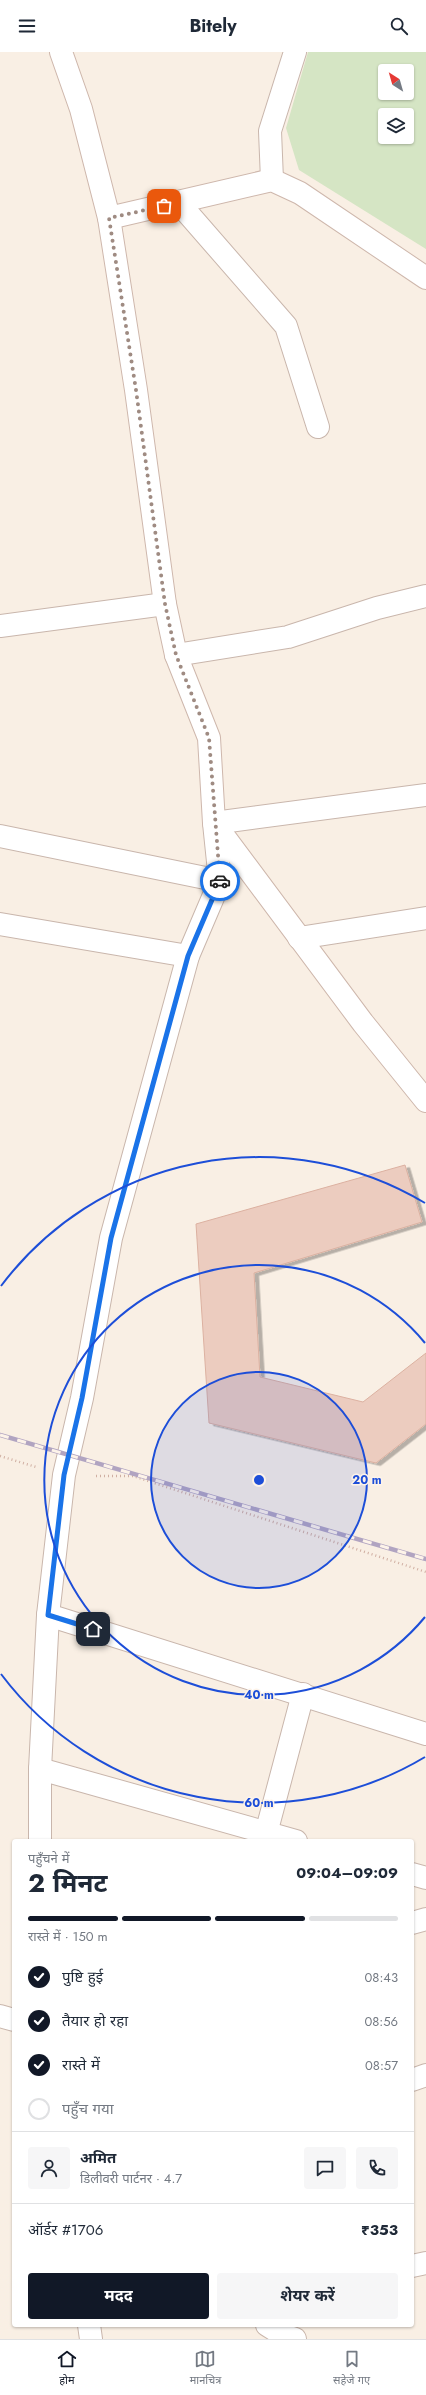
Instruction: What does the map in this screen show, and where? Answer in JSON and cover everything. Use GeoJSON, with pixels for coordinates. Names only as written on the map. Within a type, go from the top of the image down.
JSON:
{"type":"FeatureCollection","features":[{"type":"Feature","properties":{"kind":"street"},"geometry":{"type":"LineString","coordinates":[[40,1839],[40,1769],[48,1615],[64,1475],[82,1398],[111,1238],[188,956],[220,881],[214,823],[209,738],[176,655],[165,604],[136,390],[109,218],[81,109],[61,52]]}},
{"type":"Feature","properties":{"kind":"street"},"geometry":{"type":"LineString","coordinates":[[272,180],[270,131],[295,52]]}},
{"type":"Feature","properties":{"kind":"street"},"geometry":{"type":"LineString","coordinates":[[109,218],[272,180],[300,193],[426,278]]}},
{"type":"Feature","properties":{"kind":"street"},"geometry":{"type":"LineString","coordinates":[[178,202],[286,326],[318,426]]}},
{"type":"Feature","properties":{"kind":"street"},"geometry":{"type":"LineString","coordinates":[[176,655],[288,637],[377,608],[426,596]]}},
{"type":"Feature","properties":{"kind":"street"},"geometry":{"type":"LineString","coordinates":[[0,626],[165,604]]}},
{"type":"Feature","properties":{"kind":"street"},"geometry":{"type":"LineString","coordinates":[[214,823],[426,795]]}},
{"type":"Feature","properties":{"kind":"street"},"geometry":{"type":"LineString","coordinates":[[214,823],[298,938],[426,1101]]}},
{"type":"Feature","properties":{"kind":"street"},"geometry":{"type":"LineString","coordinates":[[0,836],[220,881]]}},
{"type":"Feature","properties":{"kind":"street"},"geometry":{"type":"LineString","coordinates":[[298,938],[426,918]]}},
{"type":"Feature","properties":{"kind":"street"},"geometry":{"type":"LineString","coordinates":[[0,924],[188,956]]}},
{"type":"Feature","properties":{"kind":"street"},"geometry":{"type":"LineString","coordinates":[[48,1615],[426,1734]]}},
{"type":"Feature","properties":{"kind":"street"},"geometry":{"type":"LineString","coordinates":[[265,1837],[302,1694]]}},
{"type":"Feature","properties":{"kind":"street"},"geometry":{"type":"LineString","coordinates":[[40,1769],[265,1837],[280,1839]]}},
{"type":"Feature","properties":{"kind":"street"},"geometry":{"type":"LineString","coordinates":[[414,1875],[426,1878]]}},
{"type":"Feature","properties":{"kind":"street"},"geometry":{"type":"LineString","coordinates":[[414,1922],[426,1919]]}},
{"type":"Feature","properties":{"kind":"street"},"geometry":{"type":"LineString","coordinates":[[0,2016],[12,2019]]}},
{"type":"Feature","properties":{"kind":"street"},"geometry":{"type":"LineString","coordinates":[[414,2079],[426,2075]]}},
{"type":"Feature","properties":{"kind":"street"},"geometry":{"type":"LineString","coordinates":[[414,2266],[426,2263]]}},
{"type":"Feature","properties":{"kind":"street"},"geometry":{"type":"LineString","coordinates":[[90,2327],[91,2339]]}},
{"type":"Feature","properties":{"kind":"street"},"geometry":{"type":"LineString","coordinates":[[270,2327],[283,2335],[295,2339]]}},
{"type":"Feature","properties":{"kind":"path"},"geometry":{"type":"LineString","coordinates":[[134,1476],[426,1572]]}},
{"type":"Feature","properties":{"kind":"green space"},"geometry":{"type":"Polygon","coordinates":[[[308,52],[426,52],[426,249],[299,170],[286,128],[308,52]]]}},
{"type":"Feature","properties":{"kind":"building"},"geometry":{"type":"Polygon","coordinates":[[[405,1165],[422,1222],[254,1273],[260,1377],[363,1402],[426,1353],[426,1424],[376,1463],[209,1423],[196,1224],[405,1165]]]}},
{"type":"Feature","properties":{"kind":"railway"},"geometry":{"type":"LineString","coordinates":[[0,1435],[426,1559]]}},
{"type":"Feature","properties":{"kind":"way so far"},"geometry":{"type":"LineString","coordinates":[[164,206],[109,218],[136,390],[165,604],[176,655],[209,738],[214,823],[220,881]]}},
{"type":"Feature","properties":{"kind":"route"},"geometry":{"type":"LineString","coordinates":[[93,1629],[48,1615],[64,1475],[82,1398],[111,1238],[148,1111],[188,956],[220,881]]}}]}
